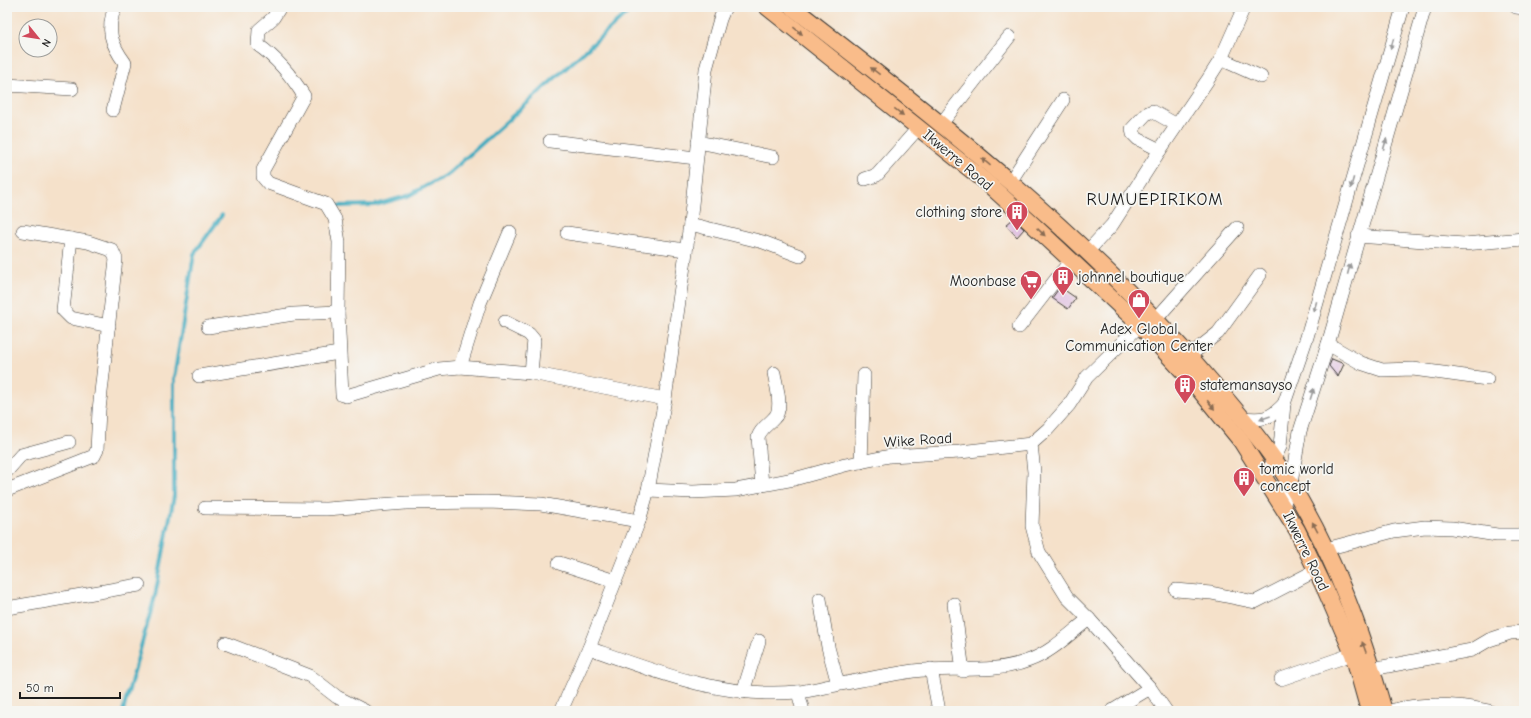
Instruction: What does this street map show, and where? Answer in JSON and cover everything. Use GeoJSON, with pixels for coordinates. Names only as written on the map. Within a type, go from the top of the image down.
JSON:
{"type":"FeatureCollection","features":[{"type":"Feature","properties":{"kind":"main road","name":"Ikwerre Road"},"geometry":{"type":"LineString","coordinates":[[792,7],[941,124],[1010,182],[1087,252],[1156,319],[1242,418],[1274,452],[1326,549],[1372,669],[1384,711]]}},
{"type":"Feature","properties":{"kind":"main road","name":"Ikwerre Road"},"geometry":{"type":"LineString","coordinates":[[773,9],[985,181],[1140,326],[1193,382],[1240,441],[1297,530],[1315,571],[1326,591],[1353,654],[1369,711]]}},
{"type":"Feature","properties":{"kind":"street"},"geometry":{"type":"LineString","coordinates":[[114,110],[125,64],[114,49],[111,34],[110,21],[115,7]]}},
{"type":"Feature","properties":{"kind":"street"},"geometry":{"type":"LineString","coordinates":[[280,7],[273,18],[259,30],[258,45],[276,58],[304,96],[263,170],[263,178],[268,183],[326,204],[336,219],[339,242],[339,353],[341,391],[344,396],[439,369],[460,367],[531,373],[665,400]]}},
{"type":"Feature","properties":{"kind":"street"},"geometry":{"type":"LineString","coordinates":[[561,711],[589,648],[639,521],[648,490],[665,400],[685,250],[690,224],[706,68],[720,18],[725,7]]}},
{"type":"Feature","properties":{"kind":"street"},"geometry":{"type":"LineString","coordinates":[[1087,252],[1112,225],[1160,150],[1222,59],[1244,7]]}},
{"type":"Feature","properties":{"kind":"street"},"geometry":{"type":"LineString","coordinates":[[1265,478],[1274,452],[1284,404],[1307,338],[1403,7]]}},
{"type":"Feature","properties":{"kind":"street"},"geometry":{"type":"LineString","coordinates":[[1283,506],[1291,483],[1300,431],[1328,344],[1425,7]]}},
{"type":"Feature","properties":{"kind":"street"},"geometry":{"type":"LineString","coordinates":[[1516,7],[1524,8]]}},
{"type":"Feature","properties":{"kind":"street"},"geometry":{"type":"LineString","coordinates":[[941,124],[1009,37]]}},
{"type":"Feature","properties":{"kind":"street"},"geometry":{"type":"LineString","coordinates":[[1222,59],[1261,77]]}},
{"type":"Feature","properties":{"kind":"street"},"geometry":{"type":"LineString","coordinates":[[7,85],[72,89]]}},
{"type":"Feature","properties":{"kind":"street"},"geometry":{"type":"LineString","coordinates":[[1010,182],[1063,100]]}},
{"type":"Feature","properties":{"kind":"street"},"geometry":{"type":"LineString","coordinates":[[1160,150],[1138,139],[1133,134],[1132,129],[1146,114],[1152,111],[1177,125]]}},
{"type":"Feature","properties":{"kind":"street"},"geometry":{"type":"LineString","coordinates":[[865,179],[877,175],[919,127]]}},
{"type":"Feature","properties":{"kind":"street"},"geometry":{"type":"LineString","coordinates":[[550,141],[696,158]]}},
{"type":"Feature","properties":{"kind":"street"},"geometry":{"type":"LineString","coordinates":[[698,142],[773,157]]}},
{"type":"Feature","properties":{"kind":"street"},"geometry":{"type":"LineString","coordinates":[[690,224],[763,242],[800,256]]}},
{"type":"Feature","properties":{"kind":"street"},"geometry":{"type":"LineString","coordinates":[[1156,319],[1237,228]]}},
{"type":"Feature","properties":{"kind":"street"},"geometry":{"type":"LineString","coordinates":[[7,490],[94,456],[97,450],[99,410],[116,259],[112,250],[88,242],[23,231]]}},
{"type":"Feature","properties":{"kind":"street"},"geometry":{"type":"LineString","coordinates":[[460,367],[480,303],[510,232]]}},
{"type":"Feature","properties":{"kind":"street"},"geometry":{"type":"LineString","coordinates":[[567,233],[685,250]]}},
{"type":"Feature","properties":{"kind":"street"},"geometry":{"type":"LineString","coordinates":[[1358,236],[1464,244],[1524,239]]}},
{"type":"Feature","properties":{"kind":"street"},"geometry":{"type":"LineString","coordinates":[[71,239],[63,310],[71,318],[109,326]]}},
{"type":"Feature","properties":{"kind":"street"},"geometry":{"type":"LineString","coordinates":[[1019,327],[1071,260]]}},
{"type":"Feature","properties":{"kind":"street"},"geometry":{"type":"LineString","coordinates":[[1189,356],[1218,333],[1260,275]]}},
{"type":"Feature","properties":{"kind":"street"},"geometry":{"type":"LineString","coordinates":[[208,328],[294,314],[338,312]]}},
{"type":"Feature","properties":{"kind":"street"},"geometry":{"type":"LineString","coordinates":[[506,322],[529,334],[534,340],[531,373]]}},
{"type":"Feature","properties":{"kind":"street"},"geometry":{"type":"LineString","coordinates":[[1140,326],[1086,377],[1069,406],[1048,429],[1031,444],[1034,472],[1032,526],[1039,552],[1067,597],[1089,619],[1150,688],[1166,711]]}},
{"type":"Feature","properties":{"kind":"street"},"geometry":{"type":"LineString","coordinates":[[1328,344],[1361,363],[1382,370],[1413,369],[1487,379]]}},
{"type":"Feature","properties":{"kind":"street"},"geometry":{"type":"LineString","coordinates":[[199,376],[339,353]]}},
{"type":"Feature","properties":{"kind":"street"},"geometry":{"type":"LineString","coordinates":[[762,485],[758,437],[760,430],[776,417],[779,409],[774,373]]}},
{"type":"Feature","properties":{"kind":"street"},"geometry":{"type":"LineString","coordinates":[[861,462],[864,375]]}},
{"type":"Feature","properties":{"kind":"street"},"geometry":{"type":"LineString","coordinates":[[1242,418],[1258,420],[1266,418],[1277,412],[1284,404]]}},
{"type":"Feature","properties":{"kind":"street"},"geometry":{"type":"LineString","coordinates":[[1240,441],[1274,452],[1291,441],[1300,431]]}},
{"type":"Feature","properties":{"kind":"street"},"geometry":{"type":"LineString","coordinates":[[7,471],[21,455],[69,442]]}},
{"type":"Feature","properties":{"kind":"street","name":"Wike Road"},"geometry":{"type":"LineString","coordinates":[[648,490],[693,492],[729,490],[762,485],[890,456],[960,452],[1031,444]]}},
{"type":"Feature","properties":{"kind":"street"},"geometry":{"type":"LineString","coordinates":[[205,508],[326,509],[406,503],[486,502],[541,504],[639,521]]}},
{"type":"Feature","properties":{"kind":"street"},"geometry":{"type":"LineString","coordinates":[[1326,549],[1394,531],[1425,527],[1452,528],[1497,535],[1524,535]]}},
{"type":"Feature","properties":{"kind":"street"},"geometry":{"type":"LineString","coordinates":[[559,563],[615,581]]}},
{"type":"Feature","properties":{"kind":"street"},"geometry":{"type":"LineString","coordinates":[[1176,590],[1211,593],[1255,602],[1315,571]]}},
{"type":"Feature","properties":{"kind":"street"},"geometry":{"type":"LineString","coordinates":[[7,608],[139,585]]}},
{"type":"Feature","properties":{"kind":"street"},"geometry":{"type":"LineString","coordinates":[[820,599],[828,647],[838,684]]}},
{"type":"Feature","properties":{"kind":"street"},"geometry":{"type":"LineString","coordinates":[[954,604],[963,671]]}},
{"type":"Feature","properties":{"kind":"street"},"geometry":{"type":"LineString","coordinates":[[589,648],[677,679],[743,692],[798,692],[884,675],[931,669],[963,671],[1008,667],[1030,660],[1051,648],[1089,619]]}},
{"type":"Feature","properties":{"kind":"street"},"geometry":{"type":"LineString","coordinates":[[1372,669],[1472,650],[1489,640],[1510,633],[1524,632]]}},
{"type":"Feature","properties":{"kind":"street"},"geometry":{"type":"LineString","coordinates":[[743,692],[759,641]]}},
{"type":"Feature","properties":{"kind":"street"},"geometry":{"type":"LineString","coordinates":[[225,643],[310,676],[337,697],[365,711]]}},
{"type":"Feature","properties":{"kind":"street"},"geometry":{"type":"LineString","coordinates":[[1281,679],[1353,654]]}},
{"type":"Feature","properties":{"kind":"street"},"geometry":{"type":"LineString","coordinates":[[931,669],[939,711]]}},
{"type":"Feature","properties":{"kind":"street"},"geometry":{"type":"LineString","coordinates":[[1112,711],[1150,688]]}},
{"type":"Feature","properties":{"kind":"street"},"geometry":{"type":"LineString","coordinates":[[798,692],[803,711]]}},
{"type":"Feature","properties":{"kind":"street"},"geometry":{"type":"LineString","coordinates":[[1390,711],[1406,707],[1432,704],[1490,711]]}},
{"type":"Feature","properties":{"kind":"building","name":"clothing store"},"geometry":{"type":"Polygon","coordinates":[[[1013,219],[1024,229],[1017,237],[1006,225],[1013,219]]]}},
{"type":"Feature","properties":{"kind":"building","name":"johnnel boutique"},"geometry":{"type":"Polygon","coordinates":[[[1060,287],[1076,298],[1068,309],[1052,298],[1060,287]]]}},
{"type":"Feature","properties":{"kind":"building"},"geometry":{"type":"Polygon","coordinates":[[[1332,359],[1344,364],[1338,377],[1329,366],[1332,359]]]}},
{"type":"Feature","properties":{"kind":"waterway"},"geometry":{"type":"LineString","coordinates":[[337,206],[375,205],[408,196],[448,174],[634,7]]}},
{"type":"Feature","properties":{"kind":"waterway"},"geometry":{"type":"LineString","coordinates":[[123,711],[155,596],[174,496],[174,378],[194,254],[222,215]]}},
{"type":"Feature","properties":{"kind":"place","name":"clothing store"},"geometry":{"type":"Point","coordinates":[1017,232]}},
{"type":"Feature","properties":{"kind":"place","name":"johnnel boutique"},"geometry":{"type":"Point","coordinates":[1063,296]}},
{"type":"Feature","properties":{"kind":"place","name":"Moonbase"},"geometry":{"type":"Point","coordinates":[1031,300]}},
{"type":"Feature","properties":{"kind":"place","name":"Adex Global Communication Center"},"geometry":{"type":"Point","coordinates":[1139,320]}},
{"type":"Feature","properties":{"kind":"place","name":"statemansayso"},"geometry":{"type":"Point","coordinates":[1185,404]}},
{"type":"Feature","properties":{"kind":"place","name":"tomic world concept"},"geometry":{"type":"Point","coordinates":[1244,498]}},
{"type":"Feature","properties":{"kind":"district","name":"RUMUEPIRIKOM"},"geometry":{"type":"Point","coordinates":[1155,199]}}]}
